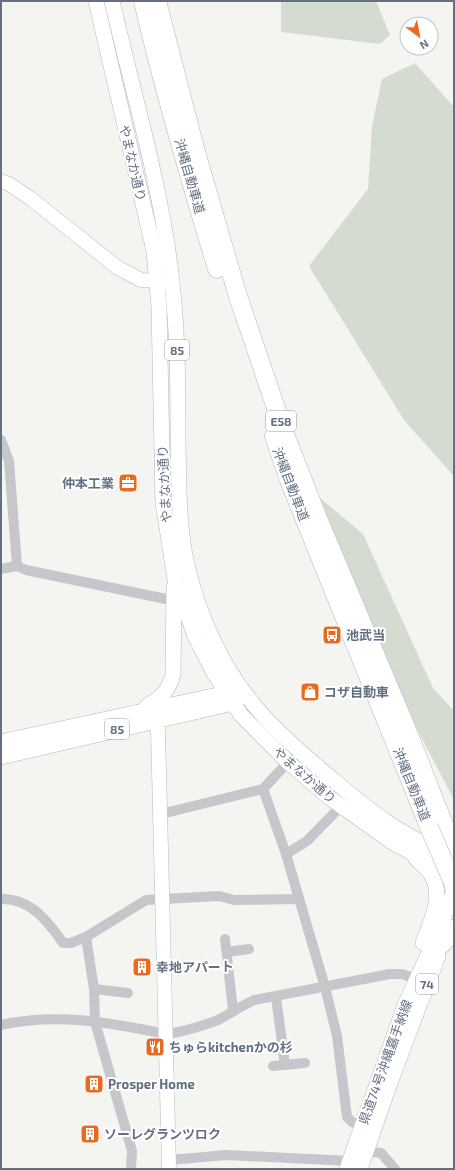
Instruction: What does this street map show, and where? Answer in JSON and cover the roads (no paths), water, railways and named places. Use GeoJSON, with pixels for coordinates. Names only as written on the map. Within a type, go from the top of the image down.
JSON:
{"type":"FeatureCollection","features":[{"type":"Feature","properties":{"kind":"highway","name":"沖縄自動車道"},"geometry":{"type":"LineString","coordinates":[[143,1],[183,155],[226,296],[290,482],[437,827],[454,850]]}},
{"type":"Feature","properties":{"kind":"highway","name":"沖縄自動車道"},"geometry":{"type":"LineString","coordinates":[[157,1],[196,152],[237,293],[283,429],[317,516],[405,726],[454,885]]}},
{"type":"Feature","properties":{"kind":"main road","name":"やまなか通り"},"geometry":{"type":"LineString","coordinates":[[96,1],[154,251],[165,280],[177,340],[179,488],[187,563],[194,590],[209,629],[226,664],[253,704],[305,756],[400,832],[422,844],[454,854]]}},
{"type":"Feature","properties":{"kind":"main road","name":"やまなか通り"},"geometry":{"type":"LineString","coordinates":[[112,1],[152,170],[167,245],[165,280],[163,502],[175,579],[194,636],[230,698],[253,729],[288,762],[341,806],[392,842],[414,854],[454,868]]}},
{"type":"Feature","properties":{"kind":"main road"},"geometry":{"type":"LineString","coordinates":[[140,711],[163,696],[169,688],[173,674],[172,598],[175,579]]}},
{"type":"Feature","properties":{"kind":"main road"},"geometry":{"type":"LineString","coordinates":[[230,698],[245,692]]}},
{"type":"Feature","properties":{"kind":"main road","name":"85"},"geometry":{"type":"LineString","coordinates":[[1,742],[140,711],[230,698]]}},
{"type":"Feature","properties":{"kind":"main road","name":"85"},"geometry":{"type":"LineString","coordinates":[[1,757],[152,720],[230,698]]}},
{"type":"Feature","properties":{"kind":"main road"},"geometry":{"type":"LineString","coordinates":[[414,854],[431,874],[436,888],[436,898],[415,978]]}},
{"type":"Feature","properties":{"kind":"main road","name":"県道74号沖縄嘉手納線"},"geometry":{"type":"LineString","coordinates":[[352,1166],[361,1125],[415,978],[454,891]]}},
{"type":"Feature","properties":{"kind":"main road","name":"県道74号沖縄嘉手納線"},"geometry":{"type":"LineString","coordinates":[[352,1166],[366,1151],[390,1080],[442,946],[454,910]]}},
{"type":"Feature","properties":{"kind":"main road"},"geometry":{"type":"LineString","coordinates":[[442,946],[447,941],[454,927]]}},
{"type":"Feature","properties":{"kind":"street"},"geometry":{"type":"LineString","coordinates":[[1,181],[9,184],[30,198],[118,268],[141,280],[165,280]]}},
{"type":"Feature","properties":{"kind":"street"},"geometry":{"type":"LineString","coordinates":[[1,440],[9,461],[5,471],[17,566]]}},
{"type":"Feature","properties":{"kind":"street"},"geometry":{"type":"LineString","coordinates":[[1,569],[17,566],[26,570],[166,599],[172,598]]}},
{"type":"Feature","properties":{"kind":"street"},"geometry":{"type":"LineString","coordinates":[[152,720],[158,730],[169,1164],[226,1155],[352,1166]]}},
{"type":"Feature","properties":{"kind":"street"},"geometry":{"type":"LineString","coordinates":[[161,814],[263,789],[288,762]]}},
{"type":"Feature","properties":{"kind":"street"},"geometry":{"type":"LineString","coordinates":[[263,789],[286,854],[325,987],[337,1036],[347,1118],[352,1122],[361,1125]]}},
{"type":"Feature","properties":{"kind":"street"},"geometry":{"type":"LineString","coordinates":[[286,854],[307,841],[341,806]]}},
{"type":"Feature","properties":{"kind":"street"},"geometry":{"type":"LineString","coordinates":[[1,899],[8,899],[28,906],[46,918],[63,943],[71,943],[86,937],[146,900],[219,896],[234,900],[299,899]]}},
{"type":"Feature","properties":{"kind":"street"},"geometry":{"type":"LineString","coordinates":[[86,937],[94,989],[95,1022],[132,1151],[132,1169]]}},
{"type":"Feature","properties":{"kind":"street"},"geometry":{"type":"LineString","coordinates":[[225,939],[233,1010]]}},
{"type":"Feature","properties":{"kind":"street"},"geometry":{"type":"LineString","coordinates":[[227,952],[248,949]]}},
{"type":"Feature","properties":{"kind":"street"},"geometry":{"type":"LineString","coordinates":[[1,1025],[39,1020],[84,1020],[166,1034],[176,1033],[218,1019],[254,1000],[390,974],[402,974],[415,978]]}},
{"type":"Feature","properties":{"kind":"street"},"geometry":{"type":"LineString","coordinates":[[94,989],[128,993]]}},
{"type":"Feature","properties":{"kind":"street"},"geometry":{"type":"LineString","coordinates":[[276,997],[285,1064]]}},
{"type":"Feature","properties":{"kind":"street"},"geometry":{"type":"LineString","coordinates":[[273,1066],[305,1063]]}},
{"type":"Feature","properties":{"kind":"street"},"geometry":{"type":"LineString","coordinates":[[366,1151],[380,1153],[395,1169]]}},
{"type":"Feature","properties":{"kind":"place","name":"仲本工業"},"geometry":{"type":"Point","coordinates":[128,483]}},
{"type":"Feature","properties":{"kind":"place","name":"池武当"},"geometry":{"type":"Point","coordinates":[332,635]}},
{"type":"Feature","properties":{"kind":"place","name":"コザ自動車"},"geometry":{"type":"Point","coordinates":[310,692]}},
{"type":"Feature","properties":{"kind":"place","name":"幸地アパート"},"geometry":{"type":"Point","coordinates":[142,967]}},
{"type":"Feature","properties":{"kind":"place","name":"ちゅらkitchenかの杉"},"geometry":{"type":"Point","coordinates":[155,1047]}},
{"type":"Feature","properties":{"kind":"place","name":"Prosper Home"},"geometry":{"type":"Point","coordinates":[94,1084]}},
{"type":"Feature","properties":{"kind":"place","name":"ソーレグランツロク"},"geometry":{"type":"Point","coordinates":[90,1134]}}]}
